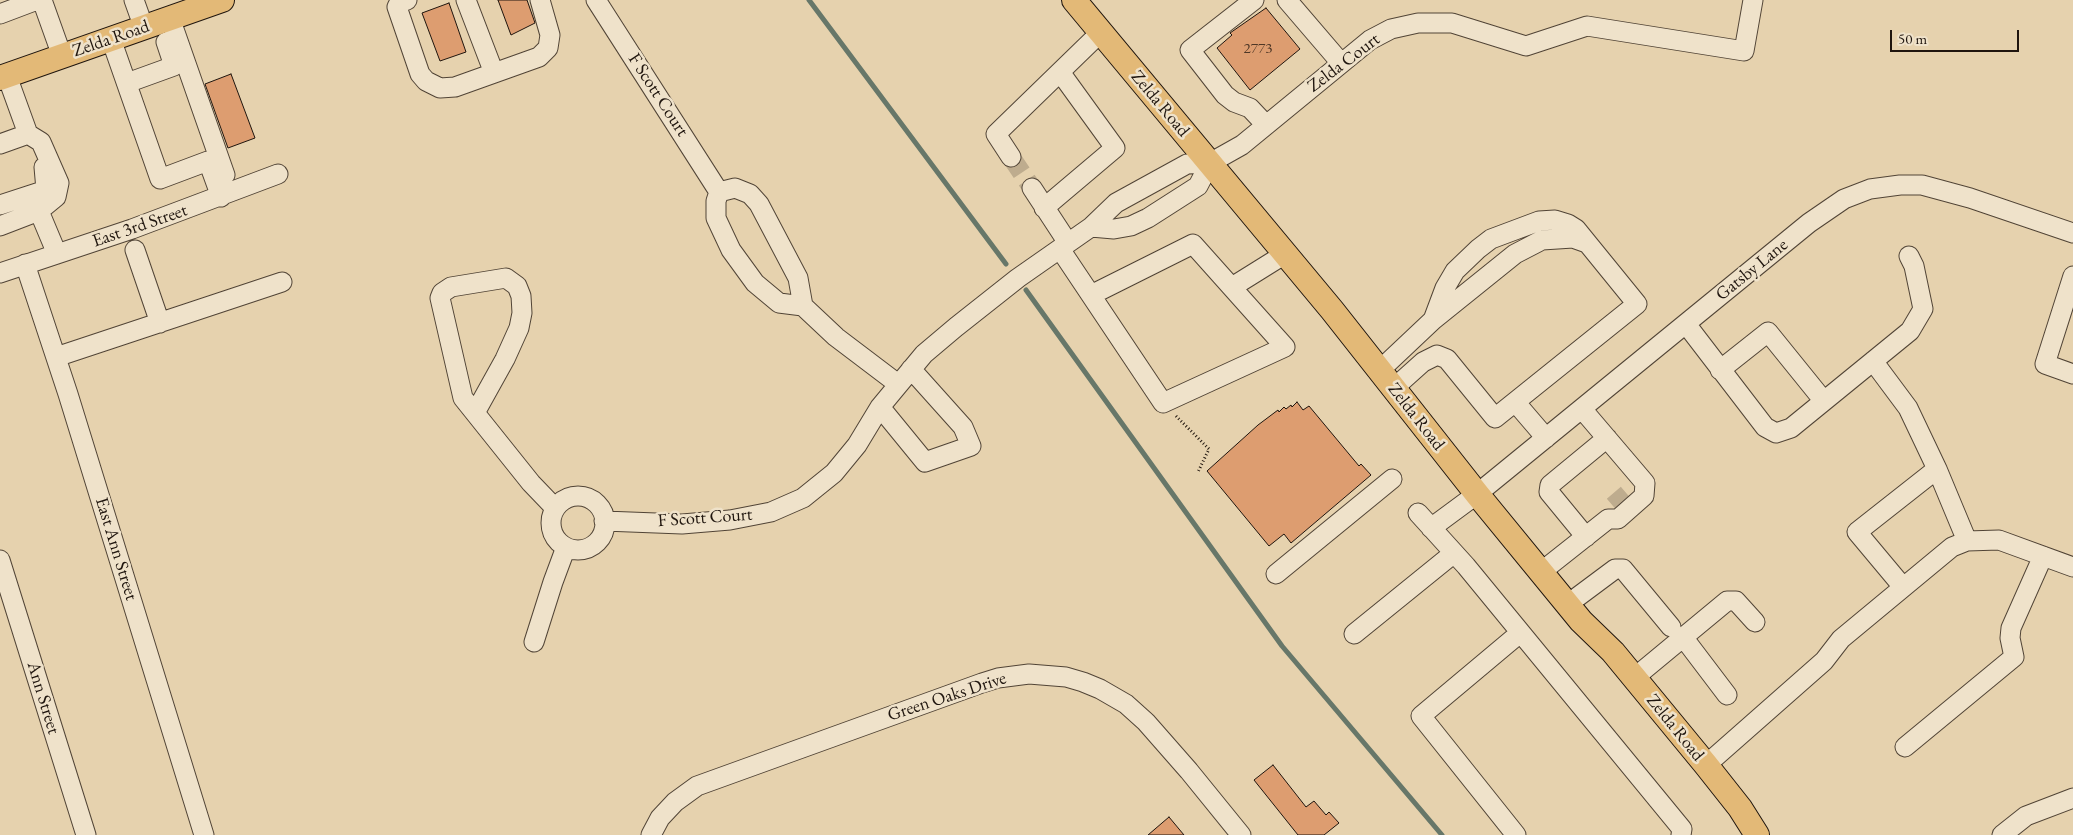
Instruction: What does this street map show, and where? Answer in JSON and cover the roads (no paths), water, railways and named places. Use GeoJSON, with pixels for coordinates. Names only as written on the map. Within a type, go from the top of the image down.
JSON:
{"type":"FeatureCollection","features":[{"type":"Feature","properties":{"kind":"main road","name":"Zelda Road"},"geometry":{"type":"LineString","coordinates":[[3,77],[222,0]]}},
{"type":"Feature","properties":{"kind":"main road","name":"Zelda Road"},"geometry":{"type":"LineString","coordinates":[[1074,0],[1285,254],[1541,572],[1634,678],[1706,765],[1740,808],[1757,835]]}},
{"type":"Feature","properties":{"kind":"street"},"geometry":{"type":"LineString","coordinates":[[0,14],[37,0]]}},
{"type":"Feature","properties":{"kind":"street"},"geometry":{"type":"LineString","coordinates":[[42,0],[62,56]]}},
{"type":"Feature","properties":{"kind":"street"},"geometry":{"type":"LineString","coordinates":[[134,0],[157,23],[226,195]]}},
{"type":"Feature","properties":{"kind":"street"},"geometry":{"type":"LineString","coordinates":[[407,0],[399,3],[397,7],[420,74],[426,81],[440,88],[455,87],[539,57],[548,48],[550,35],[540,0]]}},
{"type":"Feature","properties":{"kind":"street"},"geometry":{"type":"LineString","coordinates":[[466,0],[494,73]]}},
{"type":"Feature","properties":{"kind":"street"},"geometry":{"type":"LineString","coordinates":[[1254,0],[1190,50],[1226,96],[1234,102],[1250,108],[1266,125]]}},
{"type":"Feature","properties":{"kind":"street"},"geometry":{"type":"LineString","coordinates":[[1287,0],[1341,64]]}},
{"type":"Feature","properties":{"kind":"street","name":"Zelda Court"},"geometry":{"type":"LineString","coordinates":[[1210,163],[1242,145],[1370,40],[1392,29],[1418,23],[1452,23],[1526,46],[1587,26],[1744,51],[1753,0]]}},
{"type":"Feature","properties":{"kind":"street","name":"F Scott Court"},"geometry":{"type":"LineString","coordinates":[[605,4],[719,192]]}},
{"type":"Feature","properties":{"kind":"street"},"geometry":{"type":"LineString","coordinates":[[127,83],[174,66],[157,23]]}},
{"type":"Feature","properties":{"kind":"street"},"geometry":{"type":"LineString","coordinates":[[1011,157],[996,134],[1100,33]]}},
{"type":"Feature","properties":{"kind":"street"},"geometry":{"type":"LineString","coordinates":[[111,39],[160,179],[208,161],[226,195]]}},
{"type":"Feature","properties":{"kind":"street"},"geometry":{"type":"LineString","coordinates":[[1044,208],[1115,148],[1060,72]]}},
{"type":"Feature","properties":{"kind":"street"},"geometry":{"type":"LineString","coordinates":[[0,226],[39,211],[56,198],[59,183],[3,77]]}},
{"type":"Feature","properties":{"kind":"street"},"geometry":{"type":"LineString","coordinates":[[0,144],[34,138]]}},
{"type":"Feature","properties":{"kind":"street"},"geometry":{"type":"LineString","coordinates":[[0,205],[46,190],[34,138]]}},
{"type":"Feature","properties":{"kind":"street"},"geometry":{"type":"LineString","coordinates":[[1091,226],[1114,229],[1130,226],[1148,218],[1198,186],[1210,163]]}},
{"type":"Feature","properties":{"kind":"street","name":"F Scott Court"},"geometry":{"type":"LineString","coordinates":[[604,521],[682,524],[730,520],[756,516],[790,505],[821,486],[834,473],[857,445],[880,407],[924,354],[1022,276],[1091,226],[1116,203],[1187,164],[1210,163]]}},
{"type":"Feature","properties":{"kind":"street","name":"East 3rd Street"},"geometry":{"type":"LineString","coordinates":[[0,273],[226,195],[278,174]]}},
{"type":"Feature","properties":{"kind":"street","name":"Gatsby Lane"},"geometry":{"type":"LineString","coordinates":[[1431,528],[1477,494],[1831,206],[1844,199],[1870,190],[1900,185],[1922,185],[1970,198],[2073,233]]}},
{"type":"Feature","properties":{"kind":"street"},"geometry":{"type":"LineString","coordinates":[[803,306],[798,278],[759,204],[750,194],[735,188],[719,192],[716,201],[716,218],[731,250],[755,283],[779,303],[803,306],[836,337],[898,384]]}},
{"type":"Feature","properties":{"kind":"street"},"geometry":{"type":"LineString","coordinates":[[1032,188],[1092,295],[1163,403],[1285,347],[1193,244],[1092,295]]}},
{"type":"Feature","properties":{"kind":"street"},"geometry":{"type":"LineString","coordinates":[[39,211],[57,254]]}},
{"type":"Feature","properties":{"kind":"street"},"geometry":{"type":"LineString","coordinates":[[1387,379],[1432,356],[1447,359],[1495,418],[1516,403],[1636,304],[1576,229],[1555,220],[1526,225],[1491,239],[1455,272],[1445,288],[1433,320]]}},
{"type":"Feature","properties":{"kind":"street"},"geometry":{"type":"LineString","coordinates":[[1387,379],[1433,320],[1514,254],[1529,245],[1556,238],[1573,238],[1587,243]]}},
{"type":"Feature","properties":{"kind":"street"},"geometry":{"type":"LineString","coordinates":[[135,250],[160,323]]}},
{"type":"Feature","properties":{"kind":"street"},"geometry":{"type":"LineString","coordinates":[[1232,287],[1285,254]]}},
{"type":"Feature","properties":{"kind":"street"},"geometry":{"type":"LineString","coordinates":[[1686,324],[1765,427],[1776,433],[1790,428],[1910,331],[1923,308],[1914,266],[1909,256]]}},
{"type":"Feature","properties":{"kind":"street","name":"East Ann Street"},"geometry":{"type":"LineString","coordinates":[[25,264],[204,835]]}},
{"type":"Feature","properties":{"kind":"street"},"geometry":{"type":"LineString","coordinates":[[2073,276],[2045,364],[2073,374]]}},
{"type":"Feature","properties":{"kind":"street"},"geometry":{"type":"LineString","coordinates":[[476,413],[505,359],[519,328],[522,313],[521,296],[516,286],[506,278],[451,287],[442,293],[440,298],[463,398],[531,483],[555,508]]}},
{"type":"Feature","properties":{"kind":"street"},"geometry":{"type":"LineString","coordinates":[[56,358],[282,282]]}},
{"type":"Feature","properties":{"kind":"street"},"geometry":{"type":"LineString","coordinates":[[1720,370],[1768,332],[1823,400]]}},
{"type":"Feature","properties":{"kind":"street"},"geometry":{"type":"LineString","coordinates":[[1873,361],[1908,408],[1937,469],[1967,541]]}},
{"type":"Feature","properties":{"kind":"street"},"geometry":{"type":"LineString","coordinates":[[880,407],[925,462],[971,446],[963,427],[911,369]]}},
{"type":"Feature","properties":{"kind":"street"},"geometry":{"type":"LineString","coordinates":[[1516,403],[1546,438]]}},
{"type":"Feature","properties":{"kind":"street"},"geometry":{"type":"LineString","coordinates":[[1582,409],[1645,484],[1644,496],[1618,519],[1616,506]]}},
{"type":"Feature","properties":{"kind":"street"},"geometry":{"type":"LineString","coordinates":[[1586,537],[1549,492],[1550,485],[1607,438]]}},
{"type":"Feature","properties":{"kind":"street"},"geometry":{"type":"LineString","coordinates":[[1903,587],[1857,532],[1937,469]]}},
{"type":"Feature","properties":{"kind":"street"},"geometry":{"type":"LineString","coordinates":[[1276,574],[1392,479]]}},
{"type":"Feature","properties":{"kind":"street"},"geometry":{"type":"LineString","coordinates":[[1541,572],[1586,537],[1635,487],[1644,487]]}},
{"type":"Feature","properties":{"kind":"street"},"geometry":{"type":"LineString","coordinates":[[569,497],[587,497],[601,509],[604,521],[602,535],[597,542],[580,550],[566,547],[552,533],[551,516],[555,508],[569,497]]}},
{"type":"Feature","properties":{"kind":"street"},"geometry":{"type":"LineString","coordinates":[[1418,513],[1454,553],[1682,829],[1681,835]]}},
{"type":"Feature","properties":{"kind":"street"},"geometry":{"type":"LineString","coordinates":[[1706,765],[1824,661],[1841,639],[1952,547],[1967,541],[1999,540],[2073,567]]}},
{"type":"Feature","properties":{"kind":"street"},"geometry":{"type":"LineString","coordinates":[[534,642],[552,582],[566,547]]}},
{"type":"Feature","properties":{"kind":"street"},"geometry":{"type":"LineString","coordinates":[[1354,634],[1454,553]]}},
{"type":"Feature","properties":{"kind":"street"},"geometry":{"type":"LineString","coordinates":[[1905,747],[2014,657],[2010,638],[2011,628],[2043,556]]}},
{"type":"Feature","properties":{"kind":"street","name":"Ann Street"},"geometry":{"type":"LineString","coordinates":[[0,560],[86,835]]}},
{"type":"Feature","properties":{"kind":"street"},"geometry":{"type":"LineString","coordinates":[[1568,604],[1615,569],[1623,569],[1677,632],[1727,695]]}},
{"type":"Feature","properties":{"kind":"street"},"geometry":{"type":"LineString","coordinates":[[1634,678],[1677,632],[1728,601],[1736,601],[1755,622]]}},
{"type":"Feature","properties":{"kind":"street"},"geometry":{"type":"LineString","coordinates":[[1516,835],[1421,716],[1520,633]]}},
{"type":"Feature","properties":{"kind":"street","name":"Green Oaks Drive"},"geometry":{"type":"LineString","coordinates":[[651,835],[660,818],[675,802],[696,786],[982,683],[998,678],[1028,674],[1066,677],[1083,682],[1100,688],[1126,704],[1146,722],[1190,771],[1241,835]]}},
{"type":"Feature","properties":{"kind":"street"},"geometry":{"type":"LineString","coordinates":[[2002,835],[2026,816],[2073,798]]}},
{"type":"Feature","properties":{"kind":"waterway"},"geometry":{"type":"LineString","coordinates":[[809,0],[1006,264]]}},
{"type":"Feature","properties":{"kind":"waterway"},"geometry":{"type":"LineString","coordinates":[[1026,290],[1282,646],[1442,835]]}},
{"type":"Feature","properties":{"kind":"tunnel"},"geometry":{"type":"LineString","coordinates":[[1011,157],[1032,188]]}},
{"type":"Feature","properties":{"kind":"tunnel"},"geometry":{"type":"LineString","coordinates":[[1613,506],[1627,494]]}}]}
